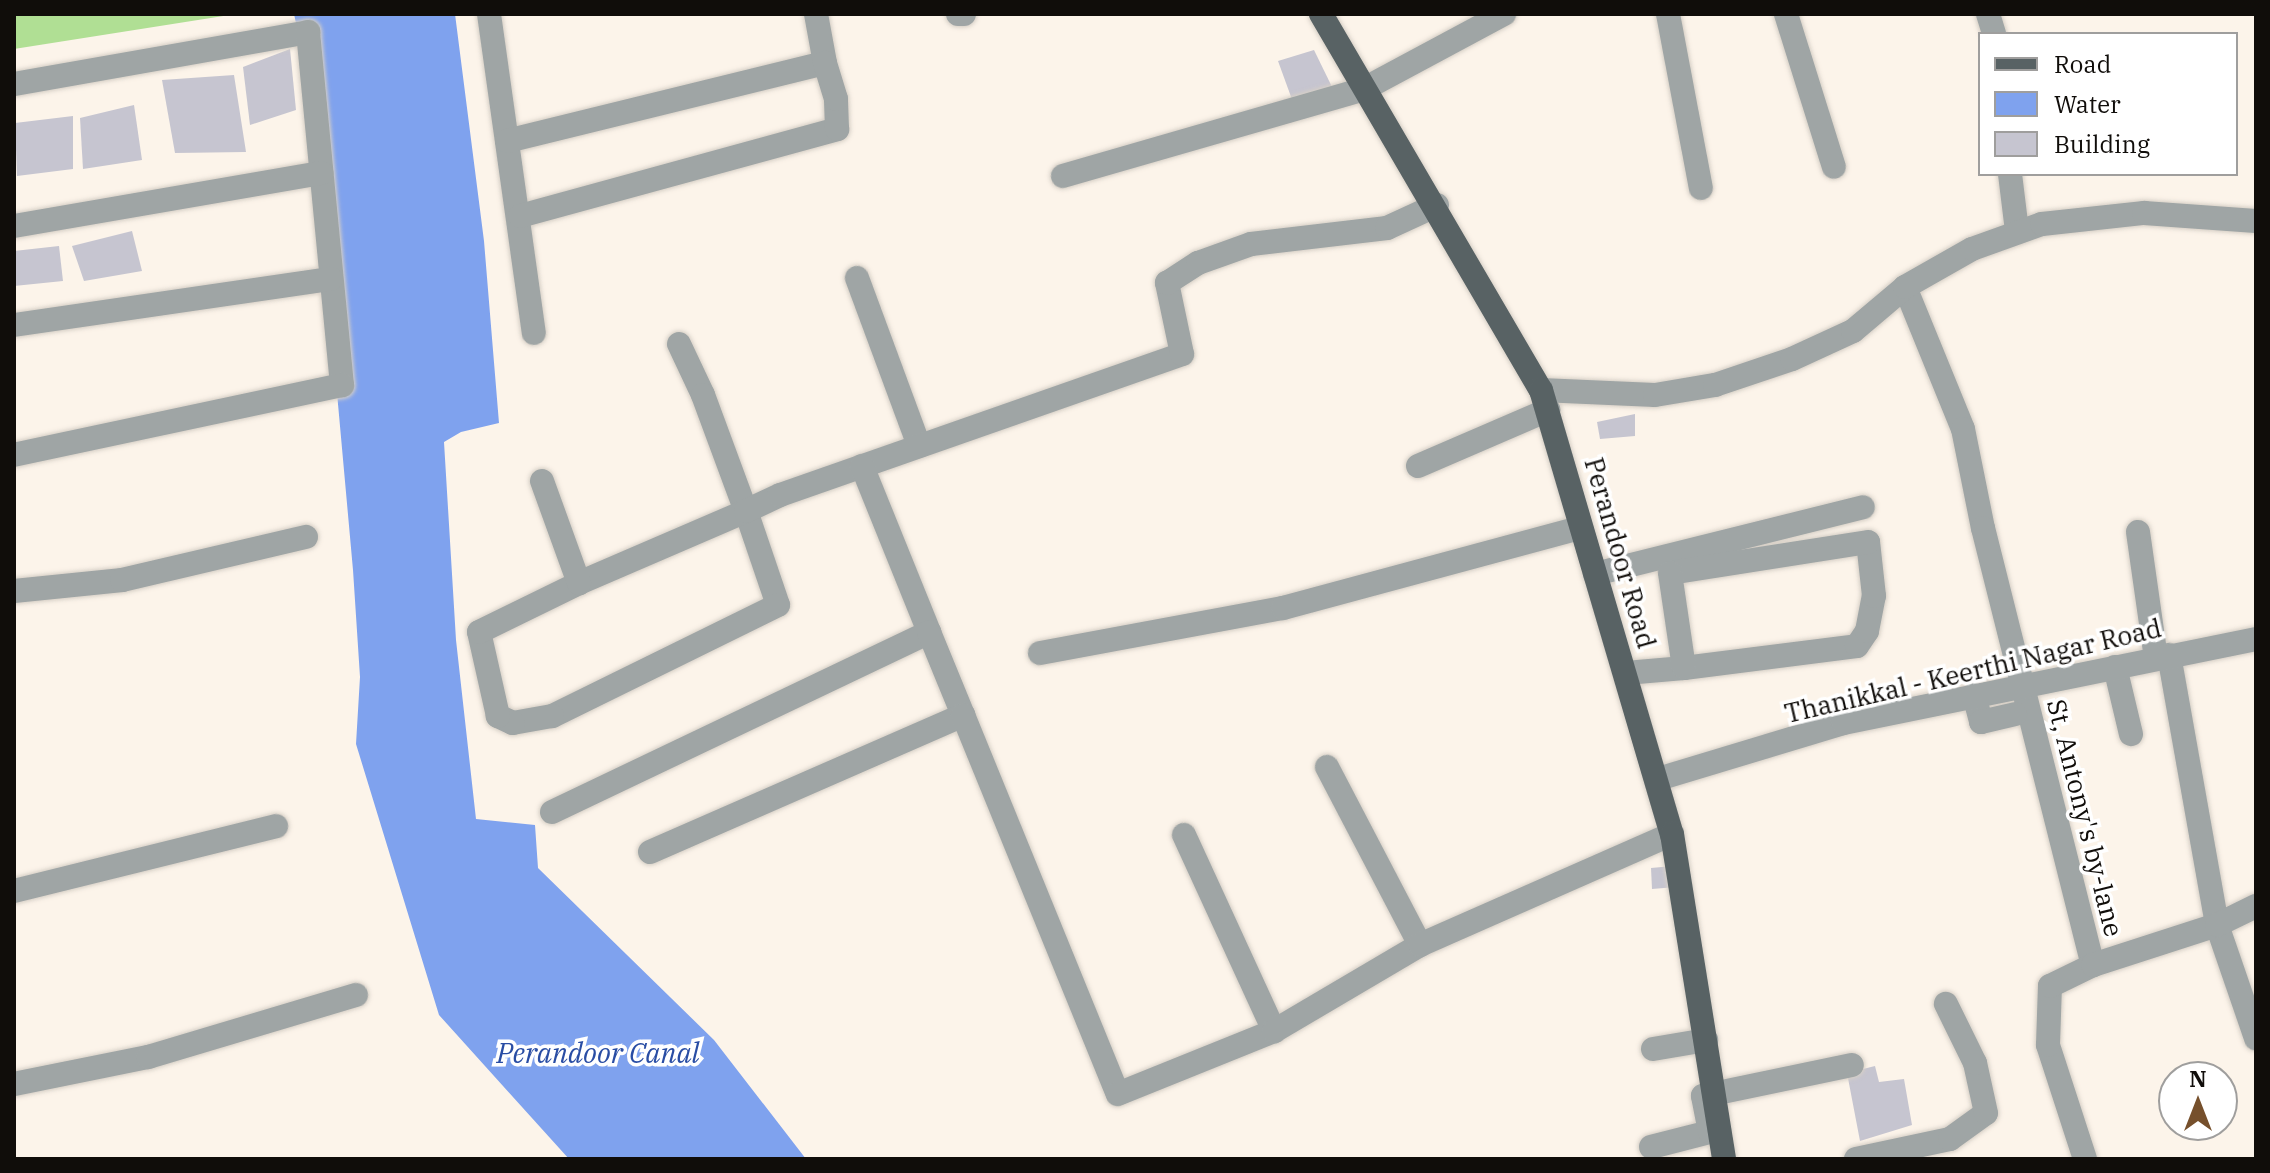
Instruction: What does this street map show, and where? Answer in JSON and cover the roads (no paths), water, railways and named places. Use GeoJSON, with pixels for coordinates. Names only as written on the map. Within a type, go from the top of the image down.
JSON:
{"type":"FeatureCollection","features":[{"type":"Feature","properties":{"kind":"main road","name":"Perandoor Road"},"geometry":{"type":"LineString","coordinates":[[1321,14],[1437,205],[1545,400],[1672,834],[1724,1159]]}},
{"type":"Feature","properties":{"kind":"street"},"geometry":{"type":"LineString","coordinates":[[489,14],[520,216],[534,333]]}},
{"type":"Feature","properties":{"kind":"street"},"geometry":{"type":"LineString","coordinates":[[520,216],[837,129],[816,14]]}},
{"type":"Feature","properties":{"kind":"street"},"geometry":{"type":"LineString","coordinates":[[1063,176],[1364,89],[1504,14]]}},
{"type":"Feature","properties":{"kind":"street"},"geometry":{"type":"LineString","coordinates":[[1668,14],[1701,188]]}},
{"type":"Feature","properties":{"kind":"street"},"geometry":{"type":"LineString","coordinates":[[1786,14],[1834,167]]}},
{"type":"Feature","properties":{"kind":"street"},"geometry":{"type":"LineString","coordinates":[[14,84],[308,32],[342,385],[14,455]]}},
{"type":"Feature","properties":{"kind":"street"},"geometry":{"type":"LineString","coordinates":[[507,141],[825,63]]}},
{"type":"Feature","properties":{"kind":"street"},"geometry":{"type":"LineString","coordinates":[[14,226],[321,173]]}},
{"type":"Feature","properties":{"kind":"street"},"geometry":{"type":"LineString","coordinates":[[2010,176],[2017,231]]}},
{"type":"Feature","properties":{"kind":"street"},"geometry":{"type":"LineString","coordinates":[[679,344],[746,511],[778,605],[552,716],[513,723],[498,716],[479,632],[579,583],[746,511],[862,466],[1182,354],[1167,283],[1198,263],[1251,244],[1387,228],[1437,205]]}},
{"type":"Feature","properties":{"kind":"street"},"geometry":{"type":"LineString","coordinates":[[1418,466],[1545,400],[1655,395],[1715,385],[1853,331],[1905,287],[1972,249],[2017,231],[2144,213],[2256,221]]}},
{"type":"Feature","properties":{"kind":"street"},"geometry":{"type":"LineString","coordinates":[[857,278],[919,446]]}},
{"type":"Feature","properties":{"kind":"street"},"geometry":{"type":"LineString","coordinates":[[14,325],[331,279]]}},
{"type":"Feature","properties":{"kind":"street","name":"St, Antony's by-lane"},"geometry":{"type":"LineString","coordinates":[[1905,287],[1963,429],[2093,965]]}},
{"type":"Feature","properties":{"kind":"street"},"geometry":{"type":"LineString","coordinates":[[862,466],[1118,1094],[1274,1031],[1420,945],[1672,834]]}},
{"type":"Feature","properties":{"kind":"street"},"geometry":{"type":"LineString","coordinates":[[542,481],[579,583]]}},
{"type":"Feature","properties":{"kind":"street"},"geometry":{"type":"LineString","coordinates":[[1595,574],[1863,507]]}},
{"type":"Feature","properties":{"kind":"street"},"geometry":{"type":"LineString","coordinates":[[1040,653],[1283,608],[1580,528]]}},
{"type":"Feature","properties":{"kind":"street"},"geometry":{"type":"LineString","coordinates":[[2138,532],[2217,925],[2256,1038]]}},
{"type":"Feature","properties":{"kind":"street"},"geometry":{"type":"LineString","coordinates":[[14,591],[122,580],[306,537]]}},
{"type":"Feature","properties":{"kind":"street"},"geometry":{"type":"LineString","coordinates":[[1626,673],[1684,668],[1857,646],[1867,631],[1874,596],[1868,542],[1670,573],[1684,668]]}},
{"type":"Feature","properties":{"kind":"street"},"geometry":{"type":"LineString","coordinates":[[552,812],[929,632]]}},
{"type":"Feature","properties":{"kind":"street","name":"Thanikkal - Keerthi Nagar Road"},"geometry":{"type":"LineString","coordinates":[[1658,779],[1843,723],[2256,639]]}},
{"type":"Feature","properties":{"kind":"street"},"geometry":{"type":"LineString","coordinates":[[2115,667],[2131,734]]}},
{"type":"Feature","properties":{"kind":"street"},"geometry":{"type":"LineString","coordinates":[[1974,695],[1981,722],[2015,714]]}},
{"type":"Feature","properties":{"kind":"street"},"geometry":{"type":"LineString","coordinates":[[650,852],[963,715]]}},
{"type":"Feature","properties":{"kind":"street"},"geometry":{"type":"LineString","coordinates":[[1327,767],[1420,945]]}},
{"type":"Feature","properties":{"kind":"street"},"geometry":{"type":"LineString","coordinates":[[14,891],[276,826]]}},
{"type":"Feature","properties":{"kind":"street"},"geometry":{"type":"LineString","coordinates":[[1184,835],[1274,1031]]}},
{"type":"Feature","properties":{"kind":"street"},"geometry":{"type":"LineString","coordinates":[[2085,1159],[2048,1045],[2050,986],[2093,965],[2217,925],[2256,906]]}},
{"type":"Feature","properties":{"kind":"street"},"geometry":{"type":"LineString","coordinates":[[14,1084],[148,1057],[356,995]]}},
{"type":"Feature","properties":{"kind":"street"},"geometry":{"type":"LineString","coordinates":[[1856,1159],[1950,1139],[1986,1113],[1975,1063],[1946,1004]]}},
{"type":"Feature","properties":{"kind":"street"},"geometry":{"type":"LineString","coordinates":[[1653,1049],[1706,1040]]}},
{"type":"Feature","properties":{"kind":"street"},"geometry":{"type":"LineString","coordinates":[[1651,1147],[1710,1132],[1703,1096],[1852,1065]]}},
{"type":"Feature","properties":{"kind":"water","name":"Perandoor Canal"},"geometry":{"type":"Polygon","coordinates":[[[294,14],[455,14],[484,241],[499,423],[461,432],[444,442],[456,640],[476,819],[535,825],[538,868],[714,1040],[806,1159],[569,1159],[439,1015],[356,744],[360,677],[353,570],[309,83],[294,14]]]}}]}
